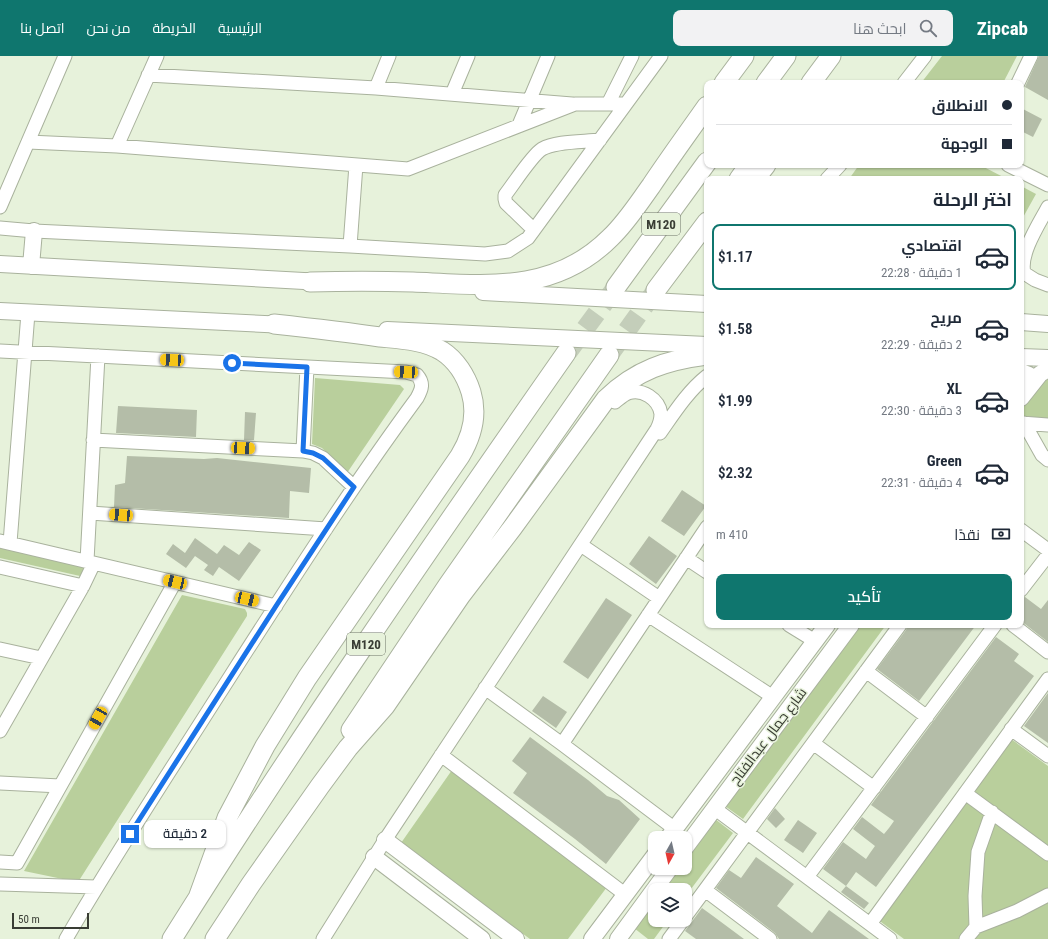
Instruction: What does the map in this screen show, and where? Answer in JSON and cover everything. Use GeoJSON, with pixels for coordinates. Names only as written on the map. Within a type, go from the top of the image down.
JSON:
{"type":"FeatureCollection","features":[{"type":"Feature","properties":{"kind":"highway"},"geometry":{"type":"LineString","coordinates":[[726,80],[744,56]]}},
{"type":"Feature","properties":{"kind":"highway"},"geometry":{"type":"LineString","coordinates":[[768,80],[786,56]]}},
{"type":"Feature","properties":{"kind":"highway"},"geometry":{"type":"LineString","coordinates":[[813,80],[832,56]]}},
{"type":"Feature","properties":{"kind":"highway"},"geometry":{"type":"LineString","coordinates":[[828,80],[846,56]]}},
{"type":"Feature","properties":{"kind":"highway"},"geometry":{"type":"LineString","coordinates":[[310,282],[365,280],[478,285],[508,284],[527,282],[562,271],[594,253],[617,232],[704,110]]}},
{"type":"Feature","properties":{"kind":"highway","name":"M120"},"geometry":{"type":"LineString","coordinates":[[616,287],[704,166]]}},
{"type":"Feature","properties":{"kind":"highway"},"geometry":{"type":"LineString","coordinates":[[757,176],[764,168]]}},
{"type":"Feature","properties":{"kind":"highway","name":"M120"},"geometry":{"type":"LineString","coordinates":[[656,290],[704,226]]}},
{"type":"Feature","properties":{"kind":"highway"},"geometry":{"type":"LineString","coordinates":[[198,898],[227,818],[265,746],[307,678],[460,456],[470,437],[473,426],[473,401],[467,381],[454,362],[442,351],[417,342],[274,324]]}},
{"type":"Feature","properties":{"kind":"highway","name":"M120"},"geometry":{"type":"LineString","coordinates":[[172,939],[308,729],[452,516],[566,353]]}},
{"type":"Feature","properties":{"kind":"highway"},"geometry":{"type":"LineString","coordinates":[[215,939],[251,884],[320,786],[348,748],[385,706],[461,595],[606,398],[636,375],[664,363],[704,355]]}},
{"type":"Feature","properties":{"kind":"highway","name":"M120"},"geometry":{"type":"LineString","coordinates":[[215,939],[379,687],[452,579],[609,356]]}},
{"type":"Feature","properties":{"kind":"main road"},"geometry":{"type":"LineString","coordinates":[[31,266],[34,231]]}},
{"type":"Feature","properties":{"kind":"main road"},"geometry":{"type":"LineString","coordinates":[[0,264],[704,304]]}},
{"type":"Feature","properties":{"kind":"main road"},"geometry":{"type":"LineString","coordinates":[[0,311],[704,345]]}},
{"type":"Feature","properties":{"kind":"main road"},"geometry":{"type":"LineString","coordinates":[[1024,322],[1048,324]]}},
{"type":"Feature","properties":{"kind":"main road"},"geometry":{"type":"LineString","coordinates":[[1024,357],[1048,358]]}},
{"type":"Feature","properties":{"kind":"main road"},"geometry":{"type":"LineString","coordinates":[[1024,394],[1040,374],[1048,368]]}},
{"type":"Feature","properties":{"kind":"main road"},"geometry":{"type":"LineString","coordinates":[[1024,373],[1029,375],[1033,382]]}},
{"type":"Feature","properties":{"kind":"main road","name":"شارع جمال عبدالفتاح"},"geometry":{"type":"LineString","coordinates":[[672,831],[825,628]]}},
{"type":"Feature","properties":{"kind":"main road","name":"شارع جمال عبدالفتاح"},"geometry":{"type":"LineString","coordinates":[[692,838],[849,628]]}},
{"type":"Feature","properties":{"kind":"main road"},"geometry":{"type":"LineString","coordinates":[[796,666],[812,677]]}},
{"type":"Feature","properties":{"kind":"main road"},"geometry":{"type":"LineString","coordinates":[[385,840],[516,939]]}},
{"type":"Feature","properties":{"kind":"main road"},"geometry":{"type":"LineString","coordinates":[[374,857],[482,939]]}},
{"type":"Feature","properties":{"kind":"main road"},"geometry":{"type":"LineString","coordinates":[[592,939],[648,865]]}},
{"type":"Feature","properties":{"kind":"main road"},"geometry":{"type":"LineString","coordinates":[[618,939],[665,875]]}},
{"type":"Feature","properties":{"kind":"street"},"geometry":{"type":"LineString","coordinates":[[0,207],[65,56]]}},
{"type":"Feature","properties":{"kind":"street"},"geometry":{"type":"LineString","coordinates":[[117,146],[156,56]]}},
{"type":"Feature","properties":{"kind":"street"},"geometry":{"type":"LineString","coordinates":[[376,88],[389,56]]}},
{"type":"Feature","properties":{"kind":"street"},"geometry":{"type":"LineString","coordinates":[[452,94],[468,56]]}},
{"type":"Feature","properties":{"kind":"street"},"geometry":{"type":"LineString","coordinates":[[519,125],[548,56]]}},
{"type":"Feature","properties":{"kind":"street"},"geometry":{"type":"LineString","coordinates":[[608,104],[632,56]]}},
{"type":"Feature","properties":{"kind":"street"},"geometry":{"type":"LineString","coordinates":[[0,228],[485,254],[508,251],[528,238],[661,56]]}},
{"type":"Feature","properties":{"kind":"street"},"geometry":{"type":"LineString","coordinates":[[906,80],[925,56]]}},
{"type":"Feature","properties":{"kind":"street"},"geometry":{"type":"LineString","coordinates":[[1019,80],[1031,56]]}},
{"type":"Feature","properties":{"kind":"street"},"geometry":{"type":"LineString","coordinates":[[148,75],[376,88],[575,104],[626,104]]}},
{"type":"Feature","properties":{"kind":"street"},"geometry":{"type":"LineString","coordinates":[[28,142],[117,146],[408,169],[575,104]]}},
{"type":"Feature","properties":{"kind":"street"},"geometry":{"type":"LineString","coordinates":[[534,230],[506,203],[505,195],[541,149],[564,143],[600,140]]}},
{"type":"Feature","properties":{"kind":"street"},"geometry":{"type":"LineString","coordinates":[[350,246],[356,165]]}},
{"type":"Feature","properties":{"kind":"street"},"geometry":{"type":"LineString","coordinates":[[830,176],[838,168]]}},
{"type":"Feature","properties":{"kind":"street"},"geometry":{"type":"LineString","coordinates":[[1014,168],[1048,185]]}},
{"type":"Feature","properties":{"kind":"street"},"geometry":{"type":"LineString","coordinates":[[1024,251],[1048,207]]}},
{"type":"Feature","properties":{"kind":"street"},"geometry":{"type":"LineString","coordinates":[[1024,273],[1035,280],[1048,285]]}},
{"type":"Feature","properties":{"kind":"street"},"geometry":{"type":"LineString","coordinates":[[28,313],[26,352],[5,542],[276,606]]}},
{"type":"Feature","properties":{"kind":"street"},"geometry":{"type":"LineString","coordinates":[[0,350],[406,372],[417,375],[421,380],[422,387],[417,398],[354,487],[276,606],[96,887],[66,939]]}},
{"type":"Feature","properties":{"kind":"street"},"geometry":{"type":"LineString","coordinates":[[0,731],[83,586],[90,562],[90,513],[98,356]]}},
{"type":"Feature","properties":{"kind":"street"},"geometry":{"type":"LineString","coordinates":[[303,451],[307,367]]}},
{"type":"Feature","properties":{"kind":"street"},"geometry":{"type":"LineString","coordinates":[[626,477],[689,394],[704,378]]}},
{"type":"Feature","properties":{"kind":"street"},"geometry":{"type":"LineString","coordinates":[[323,939],[385,840],[657,429],[661,414],[655,401],[648,395],[637,392],[630,392],[623,395],[547,480]]}},
{"type":"Feature","properties":{"kind":"street"},"geometry":{"type":"LineString","coordinates":[[1024,423],[1048,425]]}},
{"type":"Feature","properties":{"kind":"street"},"geometry":{"type":"LineString","coordinates":[[1024,426],[1042,456],[1048,460]]}},
{"type":"Feature","properties":{"kind":"street"},"geometry":{"type":"LineString","coordinates":[[93,440],[303,451],[313,453],[323,458],[354,487]]}},
{"type":"Feature","properties":{"kind":"street"},"geometry":{"type":"LineString","coordinates":[[90,513],[326,529]]}},
{"type":"Feature","properties":{"kind":"street"},"geometry":{"type":"LineString","coordinates":[[562,744],[704,531]]}},
{"type":"Feature","properties":{"kind":"street"},"geometry":{"type":"LineString","coordinates":[[1024,532],[1048,550]]}},
{"type":"Feature","properties":{"kind":"street"},"geometry":{"type":"LineString","coordinates":[[581,545],[659,598]]}},
{"type":"Feature","properties":{"kind":"street"},"geometry":{"type":"LineString","coordinates":[[1024,586],[1048,555]]}},
{"type":"Feature","properties":{"kind":"street"},"geometry":{"type":"LineString","coordinates":[[686,558],[704,570]]}},
{"type":"Feature","properties":{"kind":"street"},"geometry":{"type":"LineString","coordinates":[[0,567],[83,586]]}},
{"type":"Feature","properties":{"kind":"street"},"geometry":{"type":"LineString","coordinates":[[0,862],[17,863],[175,582]]}},
{"type":"Feature","properties":{"kind":"street"},"geometry":{"type":"LineString","coordinates":[[648,615],[773,697]]}},
{"type":"Feature","properties":{"kind":"street"},"geometry":{"type":"LineString","coordinates":[[794,628],[815,641]]}},
{"type":"Feature","properties":{"kind":"street"},"geometry":{"type":"LineString","coordinates":[[692,908],[898,628]]}},
{"type":"Feature","properties":{"kind":"street"},"geometry":{"type":"LineString","coordinates":[[807,877],[993,628]]}},
{"type":"Feature","properties":{"kind":"street"},"geometry":{"type":"LineString","coordinates":[[1017,628],[1048,652]]}},
{"type":"Feature","properties":{"kind":"street"},"geometry":{"type":"LineString","coordinates":[[0,649],[41,658]]}},
{"type":"Feature","properties":{"kind":"street"},"geometry":{"type":"LineString","coordinates":[[866,671],[926,717]]}},
{"type":"Feature","properties":{"kind":"street"},"geometry":{"type":"LineString","coordinates":[[870,924],[1048,679]]}},
{"type":"Feature","properties":{"kind":"street"},"geometry":{"type":"LineString","coordinates":[[486,688],[562,744],[669,831]]}},
{"type":"Feature","properties":{"kind":"street"},"geometry":{"type":"LineString","coordinates":[[1011,730],[1048,756]]}},
{"type":"Feature","properties":{"kind":"street"},"geometry":{"type":"LineString","coordinates":[[813,743],[874,788]]}},
{"type":"Feature","properties":{"kind":"street"},"geometry":{"type":"LineString","coordinates":[[441,755],[626,895]]}},
{"type":"Feature","properties":{"kind":"street"},"geometry":{"type":"LineString","coordinates":[[0,783],[60,786]]}},
{"type":"Feature","properties":{"kind":"street"},"geometry":{"type":"LineString","coordinates":[[965,792],[1048,854]]}},
{"type":"Feature","properties":{"kind":"street"},"geometry":{"type":"LineString","coordinates":[[714,808],[890,939]]}},
{"type":"Feature","properties":{"kind":"street"},"geometry":{"type":"LineString","coordinates":[[976,926],[975,896],[978,852],[992,812]]}},
{"type":"Feature","properties":{"kind":"street"},"geometry":{"type":"LineString","coordinates":[[0,884],[96,887]]}},
{"type":"Feature","properties":{"kind":"street"},"geometry":{"type":"LineString","coordinates":[[705,890],[770,939]]}},
{"type":"Feature","properties":{"kind":"street"},"geometry":{"type":"LineString","coordinates":[[966,939],[976,926],[1017,911],[1048,894]]}},
{"type":"Feature","properties":{"kind":"street"},"geometry":{"type":"LineString","coordinates":[[669,939],[678,927]]}},
{"type":"Feature","properties":{"kind":"green space"},"geometry":{"type":"Polygon","coordinates":[[[942,56],[1017,56],[1005,80],[923,80],[942,56]]]}},
{"type":"Feature","properties":{"kind":"green space"},"geometry":{"type":"Polygon","coordinates":[[[857,168],[986,168],[1001,176],[851,176],[857,168]]]}},
{"type":"Feature","properties":{"kind":"green space"},"geometry":{"type":"Polygon","coordinates":[[[1024,188],[1036,194],[1024,216],[1024,188]]]}},
{"type":"Feature","properties":{"kind":"green space"},"geometry":{"type":"Polygon","coordinates":[[[1048,377],[1048,421],[1024,418],[1024,402],[1048,377]]]}},
{"type":"Feature","properties":{"kind":"green space"},"geometry":{"type":"Polygon","coordinates":[[[315,378],[400,385],[404,389],[347,473],[322,448],[312,444],[315,378]]]}},
{"type":"Feature","properties":{"kind":"green space"},"geometry":{"type":"Polygon","coordinates":[[[0,547],[86,566],[80,576],[0,558],[0,547]]]}},
{"type":"Feature","properties":{"kind":"green space"},"geometry":{"type":"Polygon","coordinates":[[[182,595],[245,609],[247,616],[80,879],[77,882],[24,871],[182,595]]]}},
{"type":"Feature","properties":{"kind":"green space"},"geometry":{"type":"Polygon","coordinates":[[[858,628],[884,628],[743,819],[725,806],[858,628]]]}},
{"type":"Feature","properties":{"kind":"green space"},"geometry":{"type":"Polygon","coordinates":[[[1011,739],[1048,766],[1048,939],[904,939],[877,919],[1011,739]]]}},
{"type":"Feature","properties":{"kind":"green space"},"geometry":{"type":"Polygon","coordinates":[[[452,770],[607,887],[568,939],[530,939],[401,843],[452,770]]]}},
{"type":"Feature","properties":{"kind":"green space"},"geometry":{"type":"Polygon","coordinates":[[[715,819],[733,833],[692,888],[692,883],[668,883],[674,875],[692,875],[692,850],[715,819]]]}},
{"type":"Feature","properties":{"kind":"green space"},"geometry":{"type":"Polygon","coordinates":[[[648,909],[648,927],[663,927],[654,939],[648,939],[634,928],[648,909]]]}},
{"type":"Feature","properties":{"kind":"building"},"geometry":{"type":"Polygon","coordinates":[[[1039,56],[1048,56],[1048,100],[1025,87],[1039,56]]]}},
{"type":"Feature","properties":{"kind":"building"},"geometry":{"type":"Polygon","coordinates":[[[1024,110],[1042,119],[1033,137],[1024,132],[1024,110]]]}},
{"type":"Feature","properties":{"kind":"building"},"geometry":{"type":"Polygon","coordinates":[[[118,406],[197,410],[196,437],[116,433],[118,406]]]}},
{"type":"Feature","properties":{"kind":"building"},"geometry":{"type":"Polygon","coordinates":[[[245,412],[256,413],[254,440],[244,440],[245,412]]]}},
{"type":"Feature","properties":{"kind":"building"},"geometry":{"type":"Polygon","coordinates":[[[127,456],[204,459],[217,458],[311,468],[309,493],[290,491],[289,518],[114,507],[115,485],[125,483],[127,456]]]}},
{"type":"Feature","properties":{"kind":"building"},"geometry":{"type":"Polygon","coordinates":[[[682,490],[704,505],[704,509],[684,536],[661,521],[682,490]]]}},
{"type":"Feature","properties":{"kind":"building"},"geometry":{"type":"Polygon","coordinates":[[[649,536],[677,556],[656,584],[629,564],[649,536]]]}},
{"type":"Feature","properties":{"kind":"building"},"geometry":{"type":"Polygon","coordinates":[[[195,538],[217,554],[224,545],[239,555],[249,542],[261,550],[239,581],[219,567],[213,576],[204,570],[208,565],[195,556],[186,568],[166,554],[173,544],[185,553],[195,538]]]}},
{"type":"Feature","properties":{"kind":"building"},"geometry":{"type":"Polygon","coordinates":[[[1024,597],[1041,609],[1048,600],[1048,642],[1024,623],[1024,597]]]}},
{"type":"Feature","properties":{"kind":"building"},"geometry":{"type":"Polygon","coordinates":[[[606,598],[632,615],[588,679],[563,662],[606,598]]]}},
{"type":"Feature","properties":{"kind":"building"},"geometry":{"type":"Polygon","coordinates":[[[907,628],[974,628],[919,701],[877,669],[907,628]]]}},
{"type":"Feature","properties":{"kind":"building"},"geometry":{"type":"Polygon","coordinates":[[[996,637],[1019,654],[1014,661],[1034,676],[876,887],[856,872],[846,886],[823,869],[843,842],[866,859],[875,846],[853,829],[862,817],[884,834],[889,828],[894,821],[871,805],[996,637]]]}},
{"type":"Feature","properties":{"kind":"building"},"geometry":{"type":"Polygon","coordinates":[[[1048,693],[1048,743],[1024,726],[1048,693]]]}},
{"type":"Feature","properties":{"kind":"building"},"geometry":{"type":"Polygon","coordinates":[[[543,696],[567,712],[556,728],[532,711],[543,696]]]}},
{"type":"Feature","properties":{"kind":"building"},"geometry":{"type":"Polygon","coordinates":[[[530,737],[607,796],[619,800],[640,819],[606,864],[513,793],[527,773],[512,761],[530,737]]]}},
{"type":"Feature","properties":{"kind":"building"},"geometry":{"type":"Polygon","coordinates":[[[775,808],[785,819],[776,828],[767,819],[775,808]]]}},
{"type":"Feature","properties":{"kind":"building"},"geometry":{"type":"Polygon","coordinates":[[[798,820],[817,833],[803,853],[784,840],[798,820]]]}},
{"type":"Feature","properties":{"kind":"building"},"geometry":{"type":"Polygon","coordinates":[[[756,857],[794,884],[777,906],[812,933],[829,910],[869,939],[779,939],[775,933],[716,888],[729,870],[741,878],[756,857]]]}},
{"type":"Feature","properties":{"kind":"building"},"geometry":{"type":"Polygon","coordinates":[[[846,886],[869,903],[864,909],[841,892],[846,886]]]}},
{"type":"Feature","properties":{"kind":"building"},"geometry":{"type":"Polygon","coordinates":[[[702,908],[744,939],[696,939],[685,931],[688,927],[692,927],[692,922],[702,908]]]}},
{"type":"Feature","properties":{"kind":"tunnel"},"geometry":{"type":"LineString","coordinates":[[568,352],[616,287]]}},
{"type":"Feature","properties":{"kind":"tunnel"},"geometry":{"type":"LineString","coordinates":[[610,354],[656,290]]}},
{"type":"Feature","properties":{"kind":"route"},"geometry":{"type":"LineString","coordinates":[[130,834],[354,487],[323,458],[313,453],[303,451],[307,367],[232,363]]}}]}
